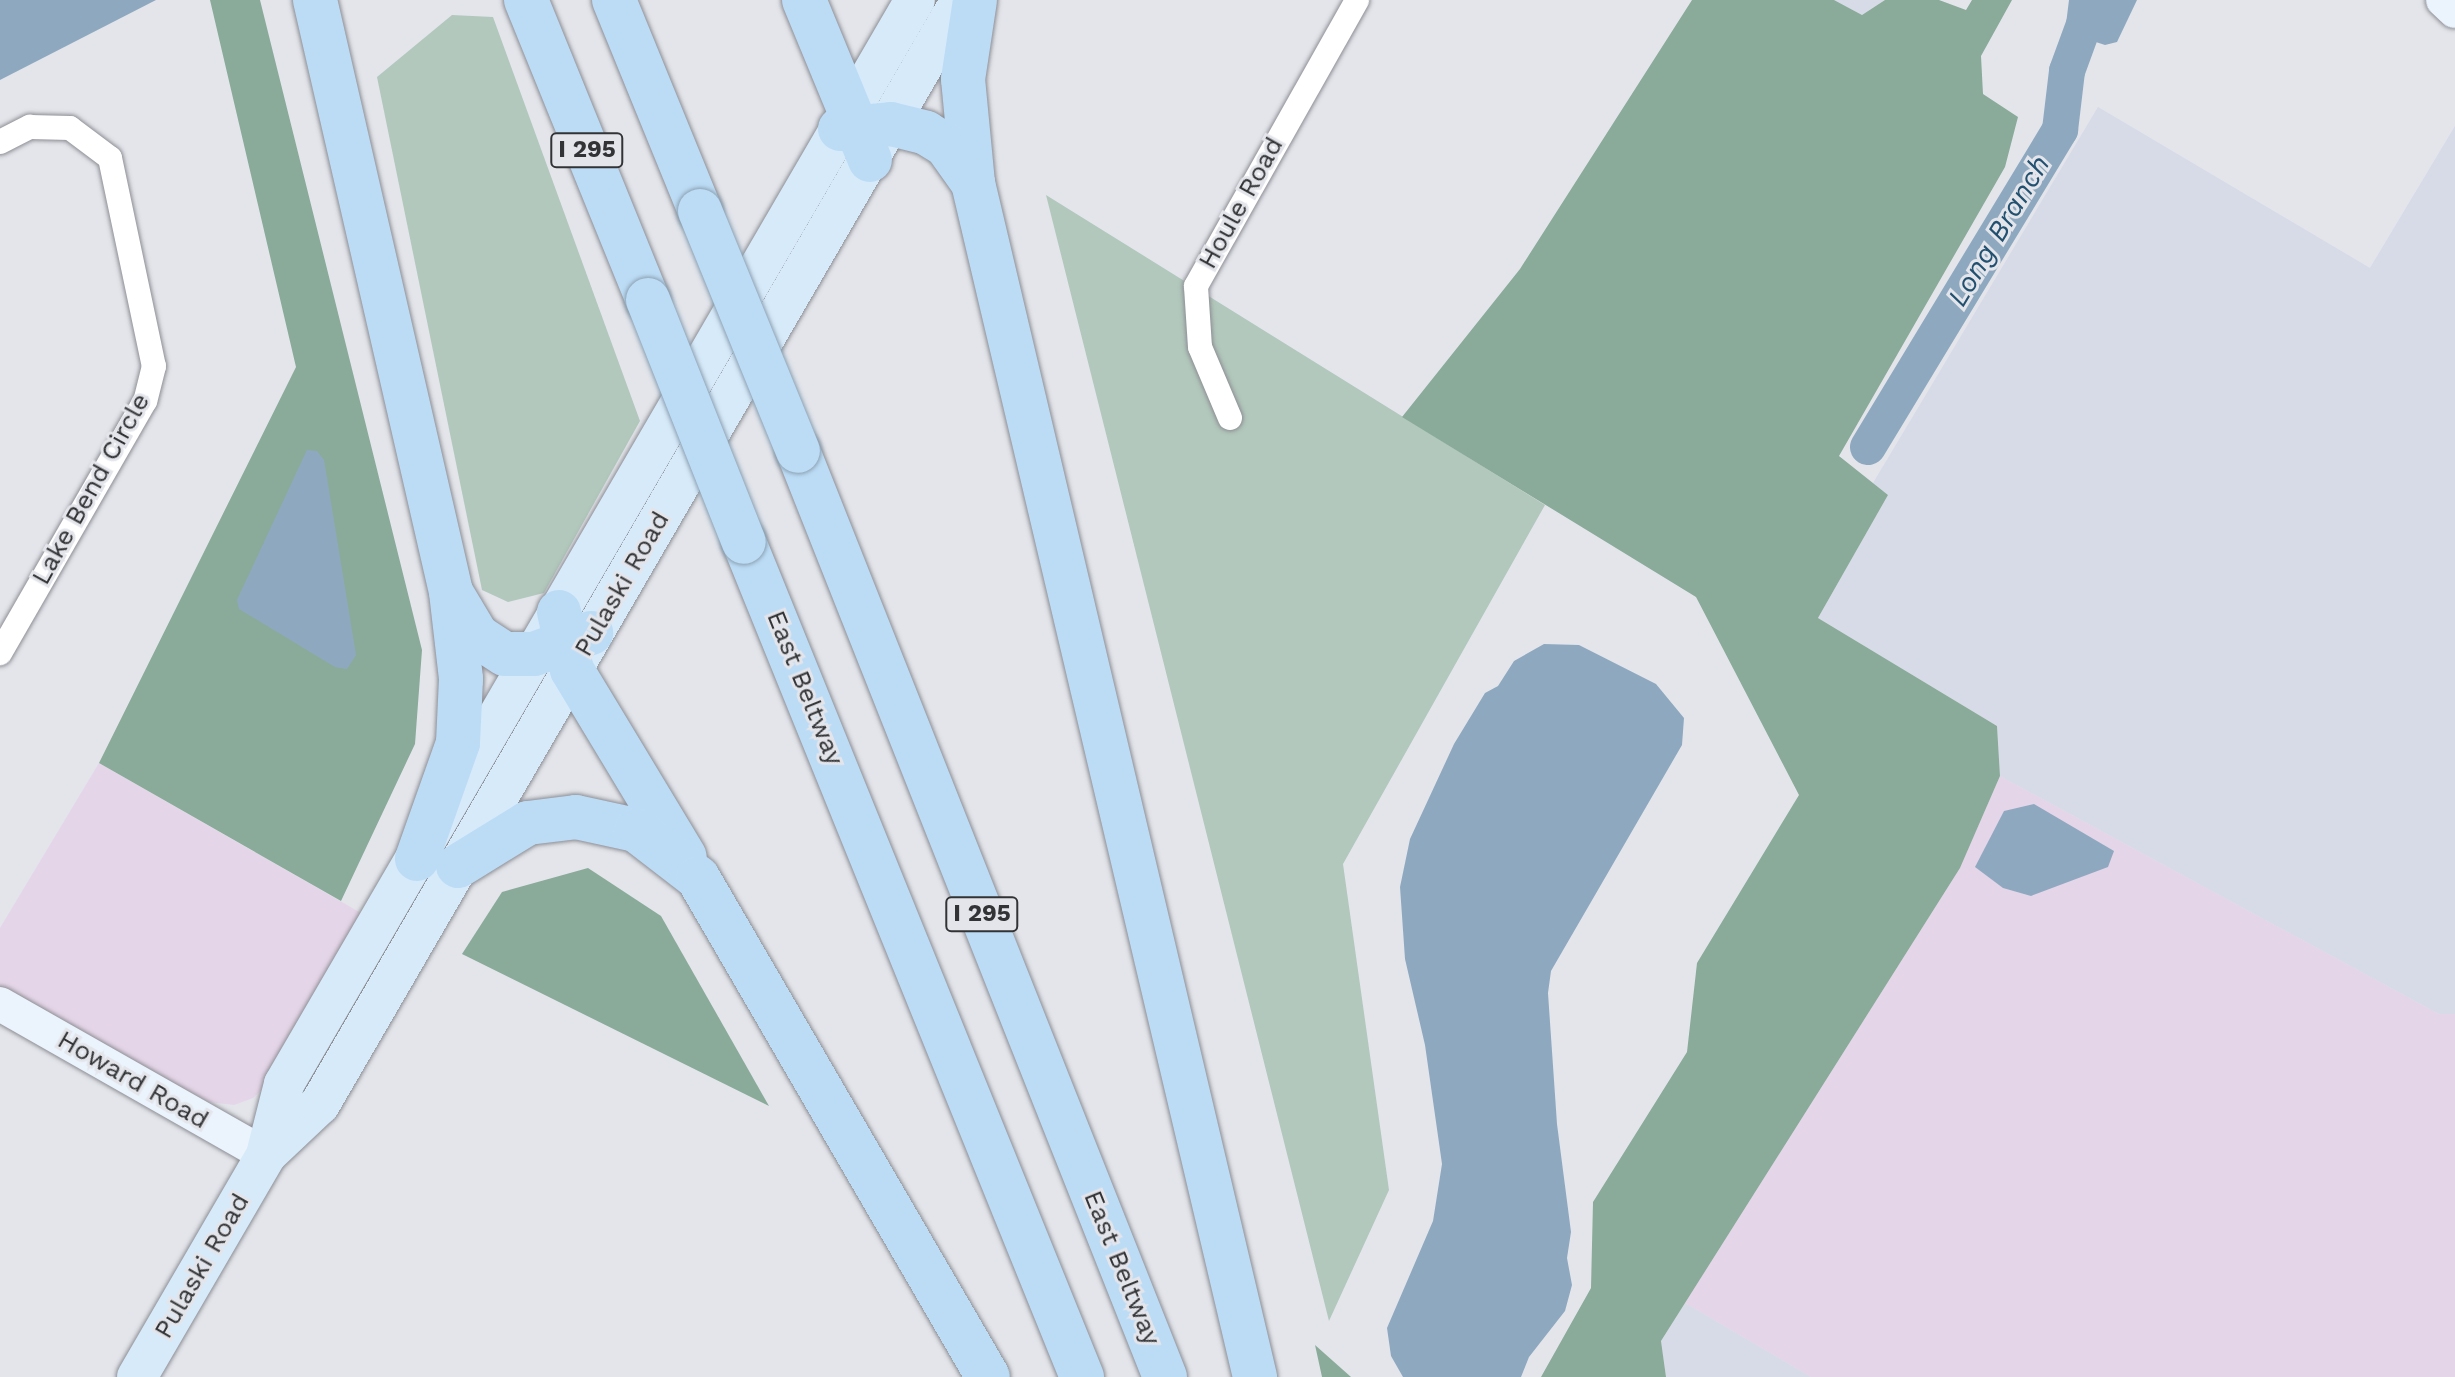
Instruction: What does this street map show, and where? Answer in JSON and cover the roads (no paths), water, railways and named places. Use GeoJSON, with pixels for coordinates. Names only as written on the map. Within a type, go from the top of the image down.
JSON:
{"type":"FeatureCollection","features":[{"type":"Feature","properties":{"kind":"highway"},"geometry":{"type":"LineString","coordinates":[[315,0],[451,592],[461,679],[458,743],[438,862]]}},
{"type":"Feature","properties":{"kind":"highway","name":"East Beltway"},"geometry":{"type":"LineString","coordinates":[[526,0],[1082,1377]]}},
{"type":"Feature","properties":{"kind":"highway","name":"East Beltway"},"geometry":{"type":"LineString","coordinates":[[614,0],[798,451],[1165,1377]]}},
{"type":"Feature","properties":{"kind":"highway"},"geometry":{"type":"LineString","coordinates":[[804,0],[861,130],[926,133],[946,145],[973,183]]}},
{"type":"Feature","properties":{"kind":"highway"},"geometry":{"type":"LineString","coordinates":[[975,0],[963,79],[973,183],[1255,1377]]}},
{"type":"Feature","properties":{"kind":"highway"},"geometry":{"type":"LineString","coordinates":[[451,592],[477,636],[505,654],[565,642],[698,878],[988,1377]]}},
{"type":"Feature","properties":{"kind":"highway"},"geometry":{"type":"LineString","coordinates":[[438,862],[528,823],[576,817],[636,830],[698,878]]}},
{"type":"Feature","properties":{"kind":"main road","name":"Pulaski Road"},"geometry":{"type":"LineString","coordinates":[[142,1375],[266,1155],[320,1104],[438,862],[861,130],[915,0]]}},
{"type":"Feature","properties":{"kind":"main road","name":"Pulaski Road"},"geometry":{"type":"LineString","coordinates":[[861,130],[961,0]]}},
{"type":"Feature","properties":{"kind":"street","name":"Houle Road"},"geometry":{"type":"LineString","coordinates":[[1230,418],[1200,347],[1196,286],[1357,0]]}},
{"type":"Feature","properties":{"kind":"street"},"geometry":{"type":"LineString","coordinates":[[2443,0],[2455,11]]}},
{"type":"Feature","properties":{"kind":"street","name":"Lake Bend Circle"},"geometry":{"type":"LineString","coordinates":[[0,142],[30,127],[70,128],[110,158],[154,366],[145,401],[0,653]]}},
{"type":"Feature","properties":{"kind":"street","name":"Howard Road"},"geometry":{"type":"LineString","coordinates":[[0,1004],[266,1155]]}},
{"type":"Feature","properties":{"kind":"water"},"geometry":{"type":"Polygon","coordinates":[[[0,0],[156,0],[0,80],[0,0]]]}},
{"type":"Feature","properties":{"kind":"water"},"geometry":{"type":"Polygon","coordinates":[[[2069,0],[2137,0],[2117,42],[2105,45],[2065,32],[2069,0]]]}},
{"type":"Feature","properties":{"kind":"water"},"geometry":{"type":"Polygon","coordinates":[[[307,450],[317,451],[324,460],[356,655],[347,669],[335,667],[239,609],[237,600],[307,450]]]}},
{"type":"Feature","properties":{"kind":"water"},"geometry":{"type":"Polygon","coordinates":[[[1544,644],[1579,645],[1656,684],[1684,718],[1682,745],[1551,971],[1548,993],[1557,1124],[1571,1232],[1567,1258],[1572,1285],[1565,1311],[1529,1357],[1521,1377],[1403,1377],[1391,1356],[1387,1328],[1433,1221],[1442,1164],[1425,1045],[1405,959],[1400,887],[1410,839],[1454,744],[1485,693],[1498,686],[1514,661],[1544,644]]]}},
{"type":"Feature","properties":{"kind":"water"},"geometry":{"type":"Polygon","coordinates":[[[2034,804],[2114,851],[2108,867],[2031,896],[2003,888],[1975,867],[2004,811],[2034,804]]]}},
{"type":"Feature","properties":{"kind":"waterway","name":"Long Branch"},"geometry":{"type":"LineString","coordinates":[[1868,447],[2060,130],[2067,71],[2093,0]]}}]}
